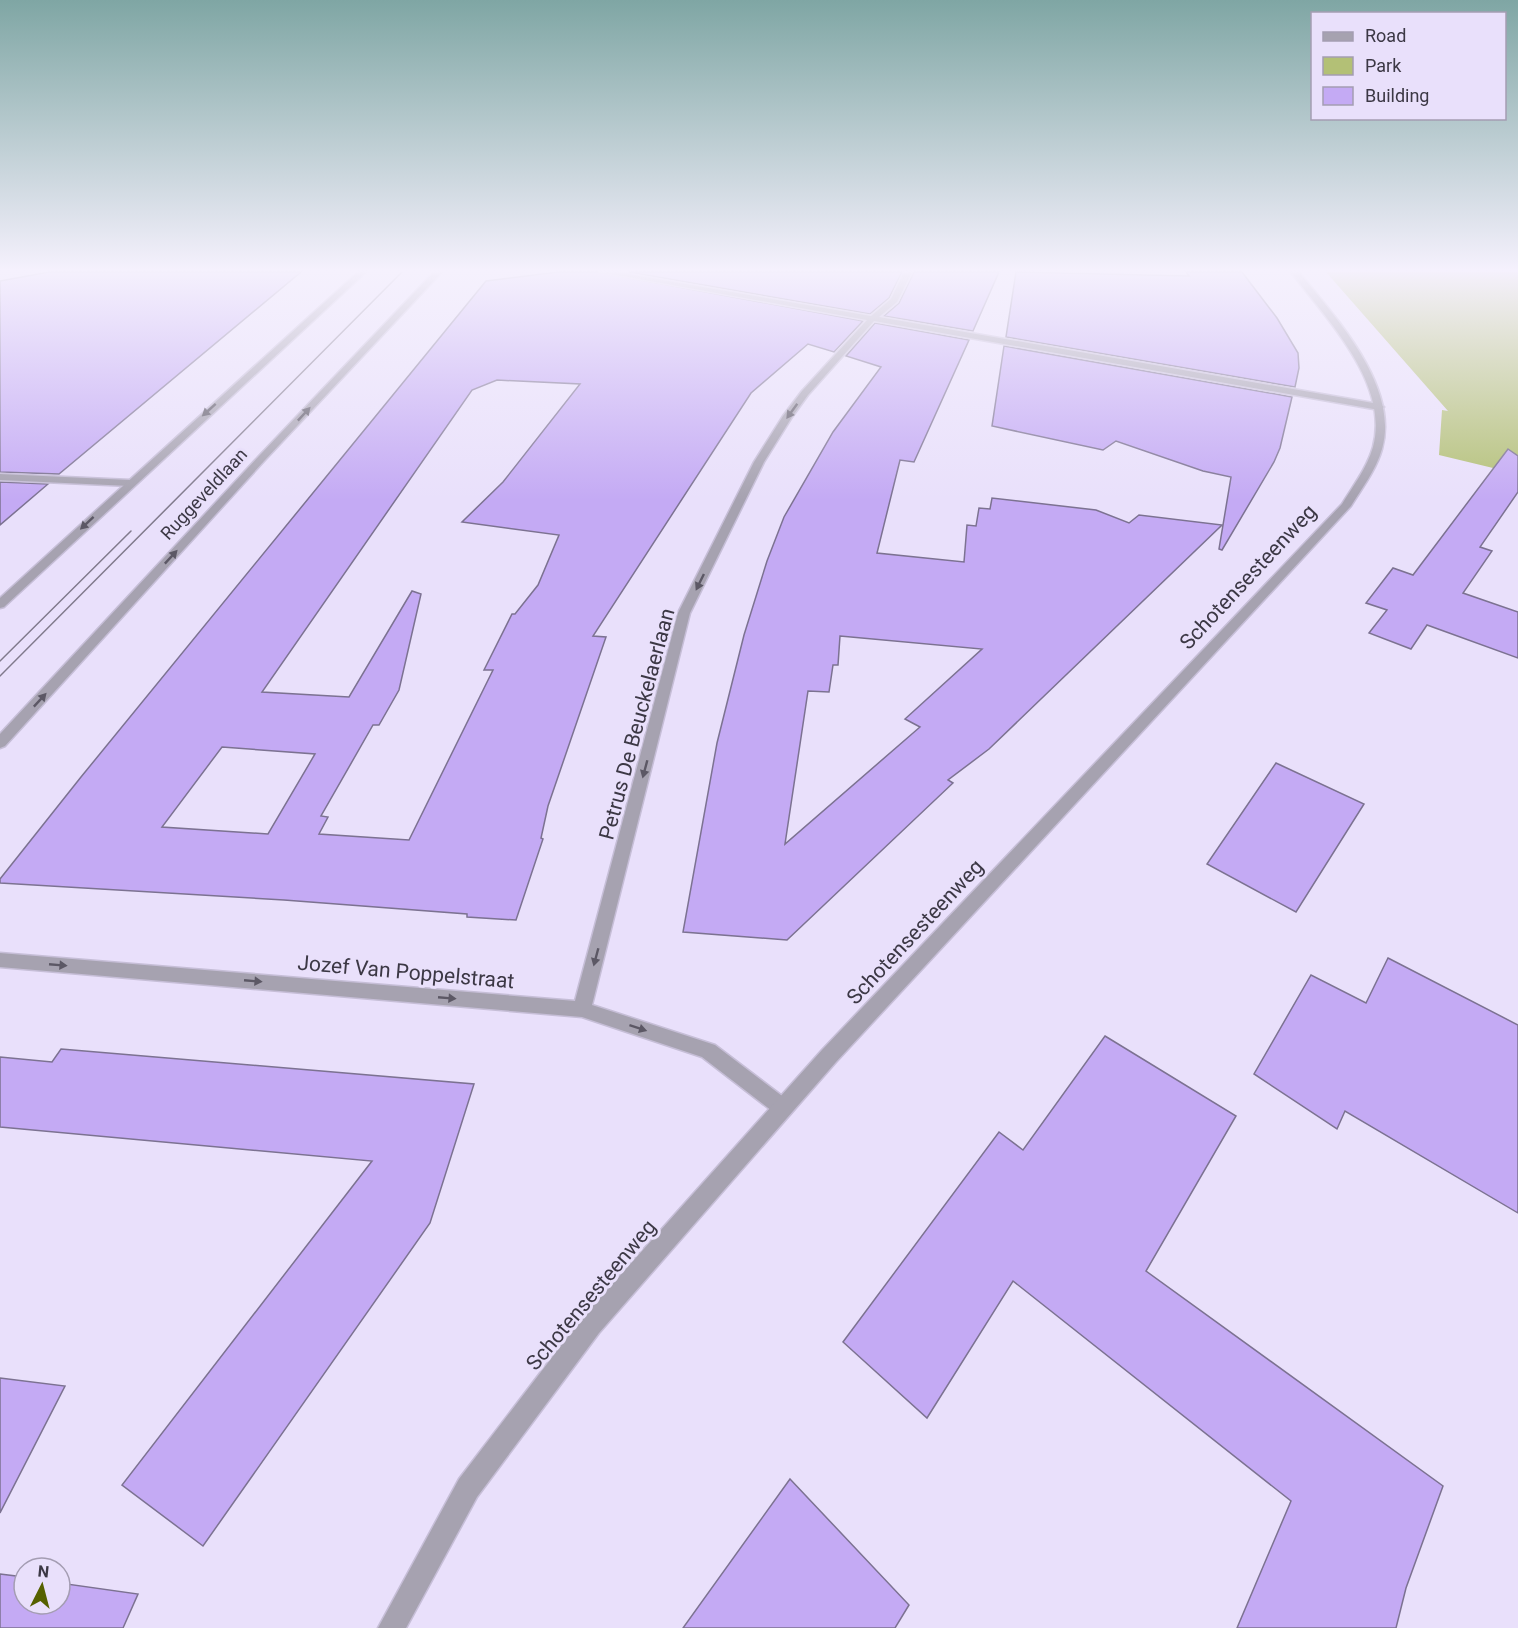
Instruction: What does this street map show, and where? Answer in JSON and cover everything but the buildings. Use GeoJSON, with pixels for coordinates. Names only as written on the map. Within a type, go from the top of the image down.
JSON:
{"type":"FeatureCollection","features":[{"type":"Feature","properties":{"kind":"street"},"geometry":{"type":"LineString","coordinates":[[0,604],[278,348]]}},
{"type":"Feature","properties":{"kind":"street","name":"Ruggeveldlaan"},"geometry":{"type":"LineString","coordinates":[[0,744],[254,466],[366,348]]}},
{"type":"Feature","properties":{"kind":"street","name":"Petrus De Beuckelaerlaan"},"geometry":{"type":"LineString","coordinates":[[582,1010],[684,613],[759,462],[806,393],[846,348]]}},
{"type":"Feature","properties":{"kind":"street"},"geometry":{"type":"LineString","coordinates":[[1039,348],[1378,407]]}},
{"type":"Feature","properties":{"kind":"street","name":"Schotensesteenweg"},"geometry":{"type":"LineString","coordinates":[[391,1628],[468,1488],[591,1325],[783,1108],[1346,506],[1371,465],[1379,441],[1378,407],[1360,358],[1352,348]]}},
{"type":"Feature","properties":{"kind":"street"},"geometry":{"type":"LineString","coordinates":[[0,477],[130,483]]}},
{"type":"Feature","properties":{"kind":"street","name":"Jozef Van Poppelstraat"},"geometry":{"type":"LineString","coordinates":[[0,960],[582,1010],[708,1051],[783,1108]]}},
{"type":"Feature","properties":{"kind":"green space"},"geometry":{"type":"Polygon","coordinates":[[[1393,348],[1518,348],[1518,474],[1439,455],[1442,410],[1448,411],[1393,348]]]}},
{"type":"Feature","properties":{"kind":"tram line"},"geometry":{"type":"LineString","coordinates":[[0,676],[326,348]]}},
{"type":"Feature","properties":{"kind":"tram line"},"geometry":{"type":"LineString","coordinates":[[0,661],[131,531]]}}]}
